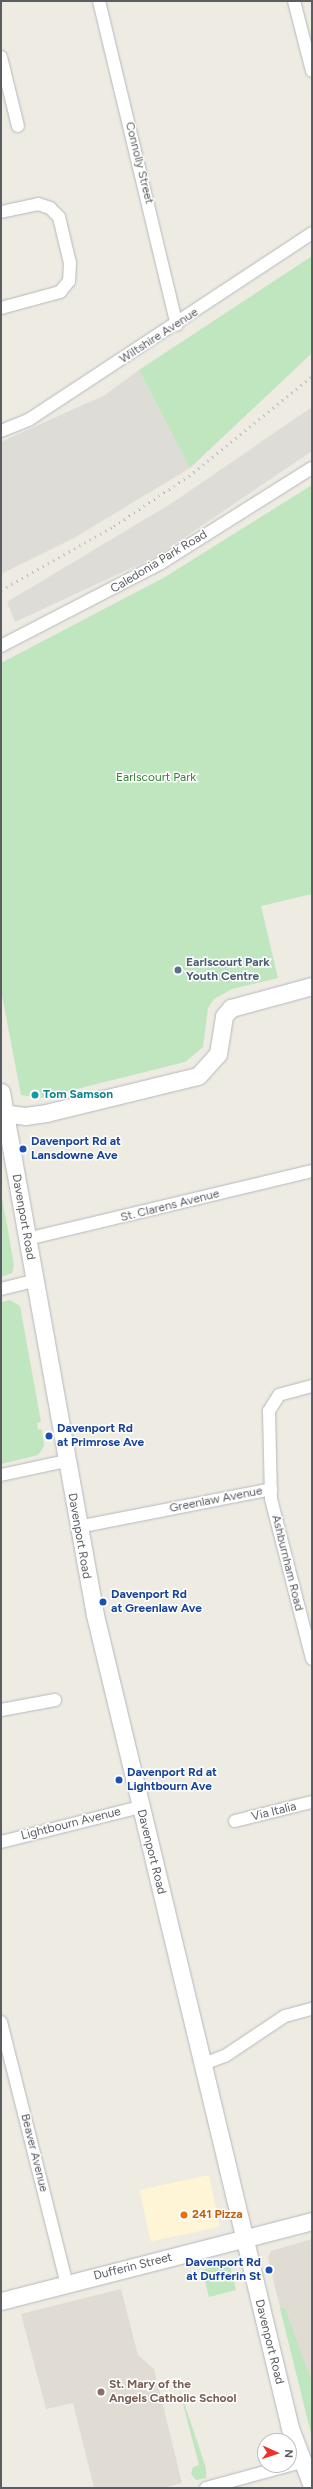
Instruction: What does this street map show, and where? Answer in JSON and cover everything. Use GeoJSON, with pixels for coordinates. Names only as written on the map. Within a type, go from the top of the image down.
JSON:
{"type":"FeatureCollection","features":[{"type":"Feature","properties":{"kind":"street","name":"Connolly Street"},"geometry":{"type":"LineString","coordinates":[[99,1],[177,325]]}},
{"type":"Feature","properties":{"kind":"street"},"geometry":{"type":"LineString","coordinates":[[294,1],[312,71]]}},
{"type":"Feature","properties":{"kind":"street"},"geometry":{"type":"LineString","coordinates":[[1,57],[18,126]]}},
{"type":"Feature","properties":{"kind":"street"},"geometry":{"type":"LineString","coordinates":[[1,212],[38,204],[50,208],[59,217],[70,263],[69,281],[60,292],[1,308]]}},
{"type":"Feature","properties":{"kind":"street","name":"Wiltshire Avenue"},"geometry":{"type":"LineString","coordinates":[[1,431],[30,419],[177,325],[312,234]]}},
{"type":"Feature","properties":{"kind":"street","name":"Caledonia Park Road"},"geometry":{"type":"LineString","coordinates":[[1,646],[161,563],[312,468]]}},
{"type":"Feature","properties":{"kind":"street"},"geometry":{"type":"LineString","coordinates":[[3,1113],[25,1116],[46,1113],[198,1076],[218,1054],[224,1016],[231,1008],[312,986]]}},
{"type":"Feature","properties":{"kind":"street","name":"Davenport Road"},"geometry":{"type":"LineString","coordinates":[[1,1092],[3,1113],[78,1527],[140,1807],[201,2065],[290,2428],[312,2486]]}},
{"type":"Feature","properties":{"kind":"street","name":"St. Clarens Avenue"},"geometry":{"type":"LineString","coordinates":[[27,1239],[312,1172]]}},
{"type":"Feature","properties":{"kind":"street"},"geometry":{"type":"LineString","coordinates":[[1,1289],[34,1281]]}},
{"type":"Feature","properties":{"kind":"street","name":"Greenlaw Avenue"},"geometry":{"type":"LineString","coordinates":[[78,1527],[271,1489],[270,1405],[279,1395],[312,1386]]}},
{"type":"Feature","properties":{"kind":"street"},"geometry":{"type":"LineString","coordinates":[[1,1475],[66,1461]]}},
{"type":"Feature","properties":{"kind":"street","name":"Ashburnham Road"},"geometry":{"type":"LineString","coordinates":[[271,1489],[312,1659]]}},
{"type":"Feature","properties":{"kind":"street"},"geometry":{"type":"LineString","coordinates":[[1,1710],[55,1700]]}},
{"type":"Feature","properties":{"kind":"street","name":"Via Italia"},"geometry":{"type":"LineString","coordinates":[[235,1822],[312,1802]]}},
{"type":"Feature","properties":{"kind":"street","name":"Lightbourn Avenue"},"geometry":{"type":"LineString","coordinates":[[1,1842],[140,1807]]}},
{"type":"Feature","properties":{"kind":"street"},"geometry":{"type":"LineString","coordinates":[[201,2065],[224,2056],[285,2016],[312,2009]]}},
{"type":"Feature","properties":{"kind":"street","name":"Beaver Avenue"},"geometry":{"type":"LineString","coordinates":[[1,2022],[67,2284]]}},
{"type":"Feature","properties":{"kind":"street","name":"Dufferin Street"},"geometry":{"type":"LineString","coordinates":[[1,2301],[312,2221]]}},
{"type":"Feature","properties":{"kind":"street"},"geometry":{"type":"LineString","coordinates":[[206,2488],[302,2462]]}},
{"type":"Feature","properties":{"kind":"shaded area"},"geometry":{"type":"Polygon","coordinates":[[[139,370],[190,468],[74,538],[1,574],[1,442],[105,395],[139,370]]]}},
{"type":"Feature","properties":{"kind":"shaded area"},"geometry":{"type":"Polygon","coordinates":[[[312,407],[312,451],[157,556],[15,622],[7,602],[172,503],[312,407]]]}},
{"type":"Feature","properties":{"kind":"shaded area"},"geometry":{"type":"Polygon","coordinates":[[[209,2175],[220,2227],[151,2242],[140,2190],[209,2175]]]}},
{"type":"Feature","properties":{"kind":"shaded area"},"geometry":{"type":"Polygon","coordinates":[[[312,2239],[312,2437],[268,2258],[271,2251],[312,2239]]]}},
{"type":"Feature","properties":{"kind":"shaded area","name":"St. Mary of the Angels Catholic School"},"geometry":{"type":"Polygon","coordinates":[[[121,2289],[138,2355],[154,2369],[182,2483],[163,2488],[94,2488],[73,2403],[46,2409],[21,2314],[121,2289]]]}},
{"type":"Feature","properties":{"kind":"green space"},"geometry":{"type":"Polygon","coordinates":[[[312,256],[312,353],[190,468],[139,370],[312,256]]]}},
{"type":"Feature","properties":{"kind":"green space","name":"Earlscourt Park"},"geometry":{"type":"Polygon","coordinates":[[[312,485],[312,894],[261,906],[278,978],[232,989],[214,999],[208,1008],[203,1047],[185,1062],[40,1098],[21,1095],[1,990],[1,663],[165,577],[312,485]]]}},
{"type":"Feature","properties":{"kind":"green space"},"geometry":{"type":"Polygon","coordinates":[[[1,1192],[14,1265],[12,1273],[1,1277],[1,1192]]]}},
{"type":"Feature","properties":{"kind":"green space"},"geometry":{"type":"Polygon","coordinates":[[[10,1300],[20,1306],[41,1422],[37,1423],[38,1430],[42,1429],[44,1446],[38,1455],[1,1464],[1,1302],[10,1300]]]}},
{"type":"Feature","properties":{"kind":"green space"},"geometry":{"type":"Polygon","coordinates":[[[225,2264],[231,2269],[236,2290],[209,2297],[202,2270],[225,2264]]]}},
{"type":"Feature","properties":{"kind":"green space"},"geometry":{"type":"Polygon","coordinates":[[[280,2308],[285,2308],[312,2383],[312,2437],[280,2308]]]}},
{"type":"Feature","properties":{"kind":"green space"},"geometry":{"type":"Polygon","coordinates":[[[178,2385],[206,2468],[206,2478],[196,2480],[191,2474],[193,2467],[199,2465],[178,2385]]]}},
{"type":"Feature","properties":{"kind":"railway"},"geometry":{"type":"LineString","coordinates":[[1,590],[114,526],[189,476],[312,376]]}},
{"type":"Feature","properties":{"kind":"place","name":"Earlscourt Park Youth Centre"},"geometry":{"type":"Point","coordinates":[178,970]}},
{"type":"Feature","properties":{"kind":"place","name":"Tom Samson"},"geometry":{"type":"Point","coordinates":[35,1095]}},
{"type":"Feature","properties":{"kind":"place","name":"Davenport Rd at Lansdowne Ave"},"geometry":{"type":"Point","coordinates":[23,1149]}},
{"type":"Feature","properties":{"kind":"place","name":"Davenport Rd at Primrose Ave"},"geometry":{"type":"Point","coordinates":[49,1436]}},
{"type":"Feature","properties":{"kind":"place","name":"Davenport Rd at Greenlaw Ave"},"geometry":{"type":"Point","coordinates":[103,1602]}},
{"type":"Feature","properties":{"kind":"place","name":"Davenport Rd at Lightbourn Ave"},"geometry":{"type":"Point","coordinates":[119,1780]}},
{"type":"Feature","properties":{"kind":"place","name":"241 Pizza"},"geometry":{"type":"Point","coordinates":[184,2215]}},
{"type":"Feature","properties":{"kind":"place","name":"Davenport Rd at Dufferin St"},"geometry":{"type":"Point","coordinates":[269,2270]}},
{"type":"Feature","properties":{"kind":"place","name":"St. Mary of the Angels Catholic School"},"geometry":{"type":"Point","coordinates":[101,2392]}}]}
